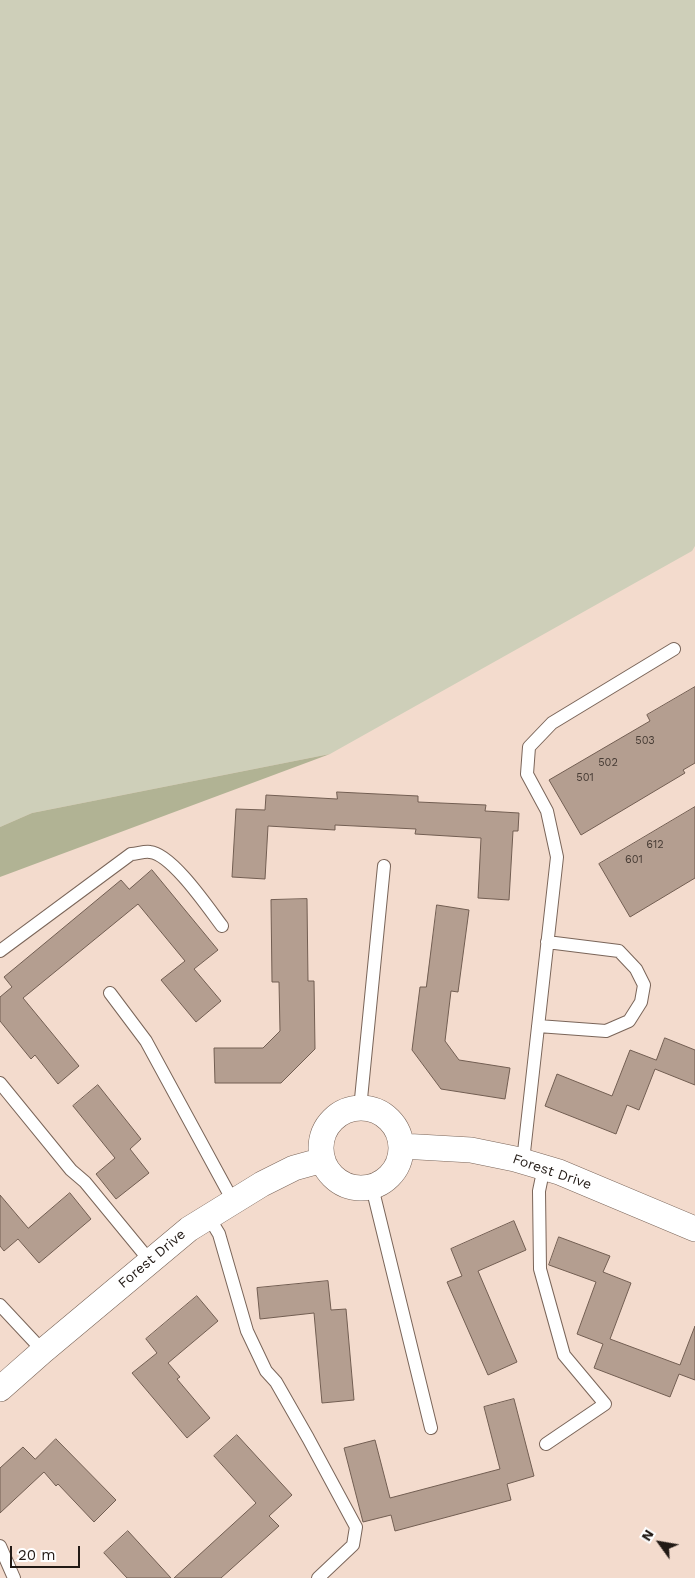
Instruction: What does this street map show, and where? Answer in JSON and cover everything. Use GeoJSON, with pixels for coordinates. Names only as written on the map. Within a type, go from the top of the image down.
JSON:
{"type":"FeatureCollection","features":[{"type":"Feature","properties":{"kind":"street"},"geometry":{"type":"LineString","coordinates":[[360,1108],[372,1110],[383,1115],[392,1123],[398,1134],[401,1146],[400,1158],[395,1169],[387,1178],[372,1187],[364,1188],[350,1187],[338,1181],[329,1172],[323,1160],[321,1148],[323,1136],[337,1116],[360,1108]]}},
{"type":"Feature","properties":{"kind":"street","name":"Forest Drive"},"geometry":{"type":"LineString","coordinates":[[401,1146],[471,1150],[533,1164],[559,1172],[695,1229]]}},
{"type":"Feature","properties":{"kind":"street","name":"Forest Drive"},"geometry":{"type":"LineString","coordinates":[[0,1389],[189,1229],[233,1201],[294,1168],[323,1160]]}},
{"type":"Feature","properties":{"kind":"lane"},"geometry":{"type":"LineString","coordinates":[[546,1444],[605,1404],[564,1355],[540,1269],[539,1191],[533,1164],[538,1026],[557,857],[547,811],[527,774],[529,748],[552,722],[674,649]]}},
{"type":"Feature","properties":{"kind":"lane"},"geometry":{"type":"LineString","coordinates":[[0,951],[131,854],[152,852],[169,861],[198,894],[222,926]]}},
{"type":"Feature","properties":{"kind":"lane"},"geometry":{"type":"LineString","coordinates":[[360,1108],[384,866]]}},
{"type":"Feature","properties":{"kind":"lane"},"geometry":{"type":"LineString","coordinates":[[538,1026],[606,1031],[629,1021],[641,1002],[644,985],[636,969],[619,951],[547,942]]}},
{"type":"Feature","properties":{"kind":"lane"},"geometry":{"type":"LineString","coordinates":[[110,993],[146,1041],[233,1201]]}},
{"type":"Feature","properties":{"kind":"lane"},"geometry":{"type":"LineString","coordinates":[[0,1082],[71,1170],[85,1182],[150,1261]]}},
{"type":"Feature","properties":{"kind":"lane"},"geometry":{"type":"LineString","coordinates":[[372,1187],[431,1428]]}},
{"type":"Feature","properties":{"kind":"lane"},"geometry":{"type":"LineString","coordinates":[[208,1216],[219,1234],[247,1331],[266,1371],[276,1382],[356,1527],[353,1546],[318,1578]]}},
{"type":"Feature","properties":{"kind":"lane"},"geometry":{"type":"LineString","coordinates":[[0,1305],[43,1351]]}},
{"type":"Feature","properties":{"kind":"lane"},"geometry":{"type":"LineString","coordinates":[[0,1546],[14,1578]]}},
{"type":"Feature","properties":{"kind":"green space"},"geometry":{"type":"Polygon","coordinates":[[[0,0],[695,0],[695,546],[692,551],[330,754],[32,813],[0,827],[0,0]]]}},
{"type":"Feature","properties":{"kind":"green space"},"geometry":{"type":"Polygon","coordinates":[[[330,754],[0,877],[0,827],[32,813],[330,754]]]}},
{"type":"Feature","properties":{"kind":"building"},"geometry":{"type":"Polygon","coordinates":[[[695,687],[695,763],[683,770],[685,773],[581,835],[549,780],[650,721],[647,715],[695,687]]]}},
{"type":"Feature","properties":{"kind":"building"},"geometry":{"type":"Polygon","coordinates":[[[337,792],[418,796],[418,802],[486,805],[485,811],[519,813],[518,831],[513,831],[509,900],[478,898],[481,838],[415,834],[416,829],[335,825],[335,830],[268,826],[265,879],[232,877],[236,809],[265,810],[266,795],[337,799],[337,792]]]}},
{"type":"Feature","properties":{"kind":"building"},"geometry":{"type":"Polygon","coordinates":[[[695,807],[695,878],[630,917],[599,864],[695,807]]]}},
{"type":"Feature","properties":{"kind":"building"},"geometry":{"type":"Polygon","coordinates":[[[152,870],[218,950],[194,969],[221,1001],[196,1022],[161,980],[185,961],[138,904],[23,998],[79,1066],[58,1084],[35,1055],[31,1059],[0,1021],[0,997],[12,987],[4,977],[121,880],[129,889],[152,870]]]}},
{"type":"Feature","properties":{"kind":"building"},"geometry":{"type":"Polygon","coordinates":[[[307,899],[308,981],[314,981],[315,1049],[281,1083],[215,1083],[214,1048],[263,1048],[280,1031],[279,982],[272,982],[271,900],[307,899]]]}},
{"type":"Feature","properties":{"kind":"building"},"geometry":{"type":"Polygon","coordinates":[[[437,905],[469,910],[458,992],[451,991],[445,1041],[459,1060],[510,1068],[505,1099],[441,1089],[412,1050],[420,987],[426,987],[437,905]]]}},
{"type":"Feature","properties":{"kind":"building"},"geometry":{"type":"Polygon","coordinates":[[[665,1038],[695,1050],[695,1085],[655,1069],[639,1110],[627,1105],[616,1134],[545,1106],[557,1074],[612,1096],[630,1050],[656,1060],[665,1038]]]}},
{"type":"Feature","properties":{"kind":"building"},"geometry":{"type":"Polygon","coordinates":[[[98,1085],[141,1139],[130,1149],[149,1173],[116,1199],[96,1174],[115,1158],[73,1106],[98,1085]]]}},
{"type":"Feature","properties":{"kind":"building"},"geometry":{"type":"Polygon","coordinates":[[[70,1193],[91,1219],[39,1263],[18,1239],[4,1251],[0,1246],[0,1195],[28,1228],[70,1193]]]}},
{"type":"Feature","properties":{"kind":"building"},"geometry":{"type":"Polygon","coordinates":[[[514,1221],[526,1250],[478,1271],[517,1362],[488,1375],[447,1282],[462,1276],[451,1249],[514,1221]]]}},
{"type":"Feature","properties":{"kind":"building"},"geometry":{"type":"Polygon","coordinates":[[[559,1237],[610,1256],[603,1272],[631,1283],[610,1339],[680,1365],[695,1326],[695,1380],[679,1374],[670,1397],[594,1368],[603,1344],[577,1334],[596,1282],[549,1265],[559,1237]]]}},
{"type":"Feature","properties":{"kind":"building"},"geometry":{"type":"Polygon","coordinates":[[[328,1281],[331,1310],[346,1309],[354,1400],[322,1403],[314,1313],[260,1319],[257,1288],[328,1281]]]}},
{"type":"Feature","properties":{"kind":"building"},"geometry":{"type":"Polygon","coordinates":[[[197,1296],[218,1321],[168,1363],[180,1377],[177,1379],[210,1418],[187,1438],[132,1373],[157,1353],[146,1339],[197,1296]]]}},
{"type":"Feature","properties":{"kind":"building"},"geometry":{"type":"Polygon","coordinates":[[[514,1399],[534,1476],[507,1484],[511,1500],[395,1531],[391,1515],[363,1522],[344,1448],[375,1440],[390,1498],[500,1469],[484,1407],[514,1399]]]}},
{"type":"Feature","properties":{"kind":"building"},"geometry":{"type":"Polygon","coordinates":[[[237,1435],[292,1495],[269,1516],[279,1526],[221,1578],[174,1578],[256,1503],[214,1456],[237,1435]]]}},
{"type":"Feature","properties":{"kind":"building"},"geometry":{"type":"Polygon","coordinates":[[[56,1439],[116,1500],[94,1522],[44,1472],[0,1513],[0,1468],[23,1447],[35,1459],[56,1439]]]}},
{"type":"Feature","properties":{"kind":"building"},"geometry":{"type":"Polygon","coordinates":[[[128,1531],[171,1578],[127,1578],[104,1553],[128,1531]]]}}]}
